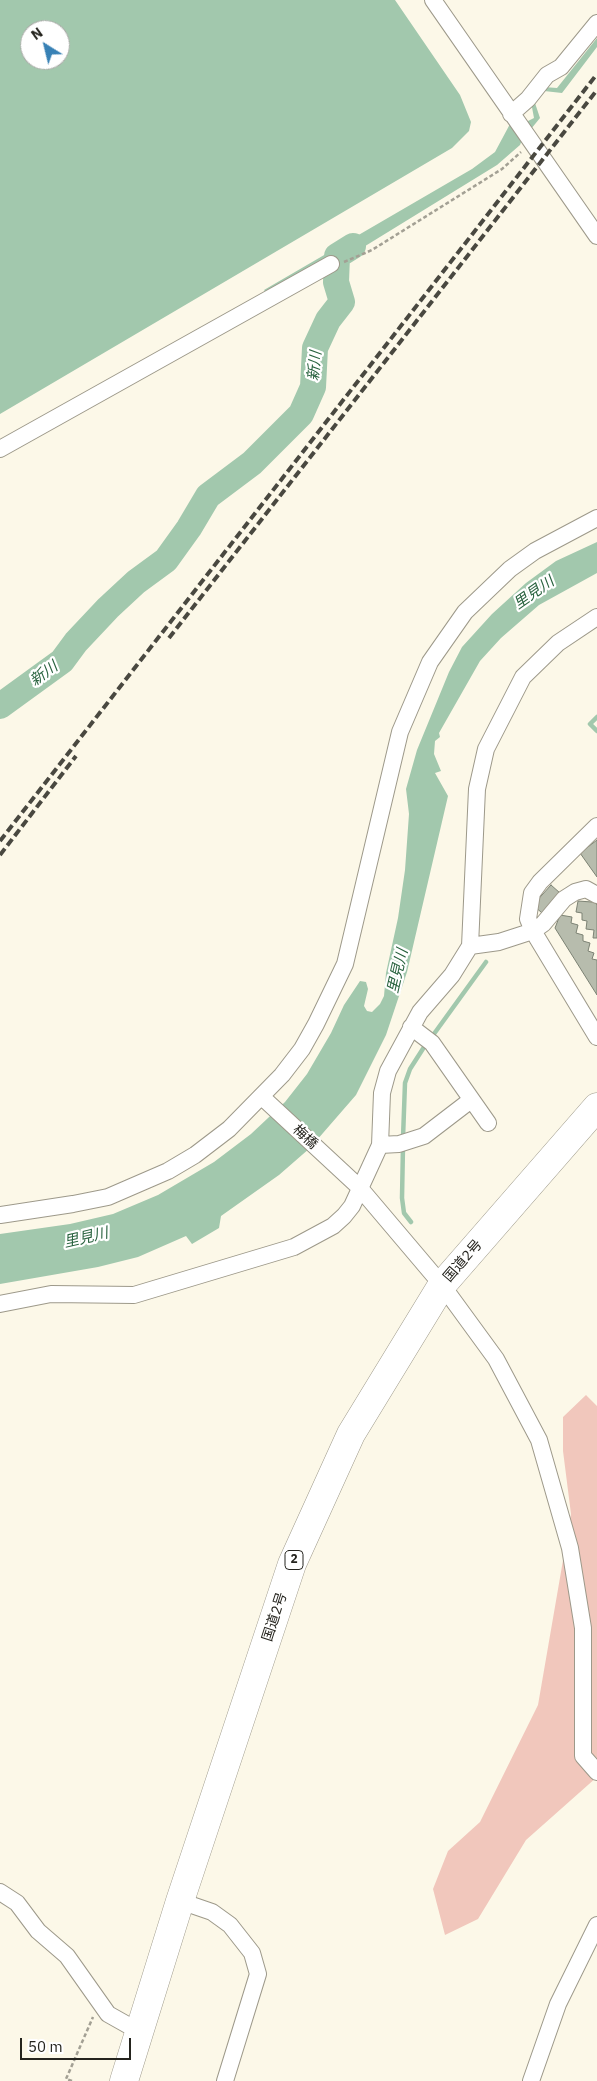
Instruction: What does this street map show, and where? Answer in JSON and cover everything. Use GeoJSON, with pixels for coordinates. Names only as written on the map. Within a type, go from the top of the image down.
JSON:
{"type":"FeatureCollection","features":[{"type":"Feature","properties":{"kind":"highway","name":"国道2号"},"geometry":{"type":"LineString","coordinates":[[124,2081],[180,1901],[292,1564],[351,1434],[442,1285],[597,1107]]}},
{"type":"Feature","properties":{"kind":"street"},"geometry":{"type":"LineString","coordinates":[[433,0],[531,143],[544,157],[597,236]]}},
{"type":"Feature","properties":{"kind":"street"},"geometry":{"type":"LineString","coordinates":[[511,114],[528,100],[547,75],[561,67],[597,23]]}},
{"type":"Feature","properties":{"kind":"street"},"geometry":{"type":"LineString","coordinates":[[0,448],[335,264]]}},
{"type":"Feature","properties":{"kind":"street"},"geometry":{"type":"LineString","coordinates":[[0,1215],[108,1197],[139,1185],[195,1155],[229,1129],[264,1098],[302,1049],[330,998],[345,964],[400,732],[430,662],[465,612],[510,569],[535,551],[597,518]]}},
{"type":"Feature","properties":{"kind":"street"},"geometry":{"type":"LineString","coordinates":[[0,1304],[50,1294],[134,1294],[294,1247],[333,1226],[344,1216],[352,1206],[354,1182],[380,1145],[382,1093],[388,1071],[420,1012],[452,975],[470,946],[477,789],[486,749],[524,677],[558,643],[597,617]]}},
{"type":"Feature","properties":{"kind":"street"},"geometry":{"type":"LineString","coordinates":[[597,826],[540,882],[532,893],[528,919],[533,931],[597,1037]]}},
{"type":"Feature","properties":{"kind":"street"},"geometry":{"type":"LineString","coordinates":[[470,946],[499,942],[533,931],[543,924],[564,899],[575,892],[586,889],[597,895]]}},
{"type":"Feature","properties":{"kind":"street"},"geometry":{"type":"LineString","coordinates":[[411,1027],[429,1040],[488,1123]]}},
{"type":"Feature","properties":{"kind":"street","name":"梅橋"},"geometry":{"type":"LineString","coordinates":[[264,1098],[354,1182],[442,1285],[496,1359],[539,1440],[570,1548],[583,1628],[583,1756],[597,1772]]}},
{"type":"Feature","properties":{"kind":"street"},"geometry":{"type":"LineString","coordinates":[[380,1145],[404,1143],[424,1136],[471,1100]]}},
{"type":"Feature","properties":{"kind":"street"},"geometry":{"type":"LineString","coordinates":[[0,1892],[17,1903],[38,1931],[67,1956],[108,2014],[140,2032]]}},
{"type":"Feature","properties":{"kind":"street"},"geometry":{"type":"LineString","coordinates":[[180,1901],[212,1912],[230,1925],[252,1953],[258,1974],[225,2081]]}},
{"type":"Feature","properties":{"kind":"street"},"geometry":{"type":"LineString","coordinates":[[531,2081],[558,2004],[597,1926]]}},
{"type":"Feature","properties":{"kind":"path"},"geometry":{"type":"LineString","coordinates":[[335,264],[352,261],[372,250],[502,169],[531,143]]}},
{"type":"Feature","properties":{"kind":"path"},"geometry":{"type":"LineString","coordinates":[[72,2081],[66,2079],[99,2002]]}},
{"type":"Feature","properties":{"kind":"shaded area"},"geometry":{"type":"Polygon","coordinates":[[[586,1395],[597,1406],[597,1777],[526,1840],[478,1919],[445,1935],[433,1889],[448,1851],[480,1822],[538,1705],[571,1514],[563,1451],[563,1417],[586,1395]]]}},
{"type":"Feature","properties":{"kind":"water"},"geometry":{"type":"Polygon","coordinates":[[[0,0],[395,0],[460,95],[471,122],[469,131],[452,148],[0,414],[0,0]]]}},
{"type":"Feature","properties":{"kind":"water"},"geometry":{"type":"Polygon","coordinates":[[[597,38],[597,47],[562,93],[544,91],[535,103],[540,118],[520,145],[497,165],[349,256],[330,258],[267,294],[264,290],[472,169],[495,152],[510,124],[526,122],[534,118],[531,102],[544,87],[557,88],[597,38]]]}},
{"type":"Feature","properties":{"kind":"water","name":"里見川"},"geometry":{"type":"Polygon","coordinates":[[[597,542],[597,573],[539,605],[501,638],[480,661],[439,733],[440,737],[435,741],[434,754],[441,771],[435,773],[448,796],[407,972],[386,1035],[356,1095],[310,1148],[279,1175],[221,1216],[219,1228],[192,1244],[186,1236],[138,1257],[98,1267],[0,1284],[0,1234],[70,1224],[113,1214],[158,1195],[214,1162],[251,1134],[285,1102],[307,1074],[331,1033],[344,1005],[360,981],[366,982],[368,989],[364,1006],[367,1011],[372,1012],[380,1004],[384,996],[386,973],[398,918],[405,870],[409,814],[406,789],[417,750],[449,672],[462,647],[492,614],[526,583],[556,561],[597,542]]]}},
{"type":"Feature","properties":{"kind":"building"},"geometry":{"type":"Polygon","coordinates":[[[597,840],[597,877],[580,853],[597,840]]]}},
{"type":"Feature","properties":{"kind":"building"},"geometry":{"type":"Polygon","coordinates":[[[551,885],[560,893],[542,913],[533,905],[551,885]]]}},
{"type":"Feature","properties":{"kind":"building"},"geometry":{"type":"Polygon","coordinates":[[[593,899],[597,905],[597,938],[593,938],[594,930],[586,929],[587,921],[582,920],[582,913],[576,912],[578,901],[592,902],[593,899]]]}},
{"type":"Feature","properties":{"kind":"building"},"geometry":{"type":"Polygon","coordinates":[[[560,915],[572,917],[571,923],[578,925],[576,933],[583,935],[583,941],[590,943],[588,951],[594,953],[592,959],[597,960],[597,995],[555,928],[560,915]]]}},
{"type":"Feature","properties":{"kind":"waterway","name":"新川"},"geometry":{"type":"LineString","coordinates":[[0,706],[62,661],[76,642],[108,608],[136,582],[166,560],[189,528],[208,496],[252,463],[301,414],[313,387],[315,348],[328,320],[342,302],[336,282],[337,256],[353,246]]}},
{"type":"Feature","properties":{"kind":"waterway"},"geometry":{"type":"LineString","coordinates":[[597,717],[590,724],[597,731]]}},
{"type":"Feature","properties":{"kind":"waterway"},"geometry":{"type":"LineString","coordinates":[[431,1038],[486,962]]}},
{"type":"Feature","properties":{"kind":"waterway"},"geometry":{"type":"LineString","coordinates":[[403,1138],[405,1083],[410,1069],[426,1044]]}},
{"type":"Feature","properties":{"kind":"waterway"},"geometry":{"type":"LineString","coordinates":[[403,1146],[402,1198],[404,1213],[411,1222]]}},
{"type":"Feature","properties":{"kind":"railway"},"geometry":{"type":"LineString","coordinates":[[0,841],[597,74]]}},
{"type":"Feature","properties":{"kind":"railway"},"geometry":{"type":"LineString","coordinates":[[169,638],[597,90]]}},
{"type":"Feature","properties":{"kind":"railway"},"geometry":{"type":"LineString","coordinates":[[0,855],[76,756]]}}]}
